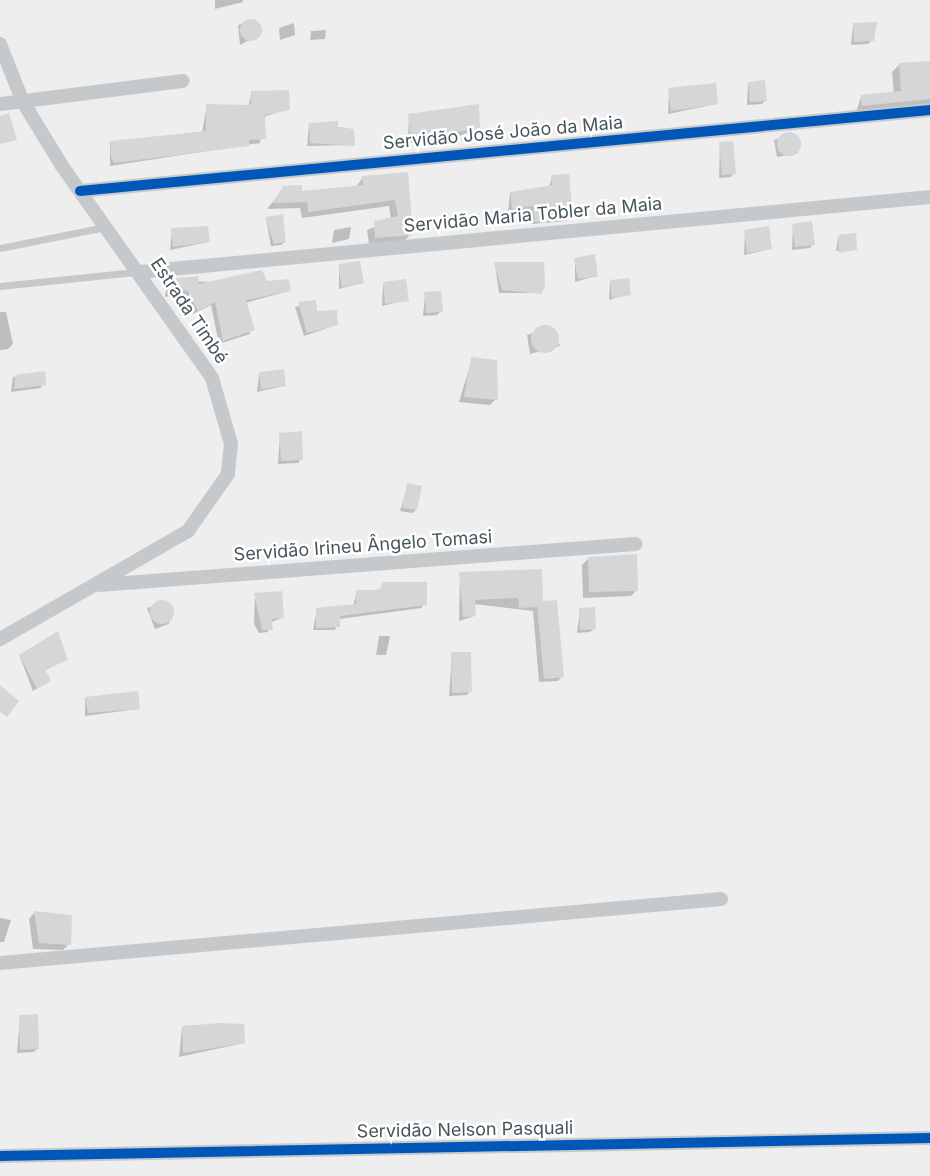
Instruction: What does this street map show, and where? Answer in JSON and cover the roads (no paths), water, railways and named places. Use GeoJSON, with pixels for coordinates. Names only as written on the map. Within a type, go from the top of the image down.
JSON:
{"type":"FeatureCollection","features":[{"type":"Feature","properties":{"kind":"street","name":"Estrada Timbé"},"geometry":{"type":"LineString","coordinates":[[0,44],[23,102],[80,191],[140,272],[212,378],[231,444],[228,474],[212,505],[188,531],[0,639]]}},
{"type":"Feature","properties":{"kind":"street"},"geometry":{"type":"LineString","coordinates":[[0,104],[183,81]]}},
{"type":"Feature","properties":{"kind":"street","name":"Servidão José João da Maia"},"geometry":{"type":"LineString","coordinates":[[80,191],[930,110]]}},
{"type":"Feature","properties":{"kind":"street","name":"Servidão Maria Tobler da Maia"},"geometry":{"type":"LineString","coordinates":[[140,272],[930,197]]}},
{"type":"Feature","properties":{"kind":"street","name":"Servidão Irineu Ângelo Tomasi"},"geometry":{"type":"LineString","coordinates":[[93,586],[635,544]]}},
{"type":"Feature","properties":{"kind":"street"},"geometry":{"type":"LineString","coordinates":[[0,963],[720,899]]}},
{"type":"Feature","properties":{"kind":"street","name":"Servidão Nelson Pasquali"},"geometry":{"type":"LineString","coordinates":[[0,1156],[930,1138]]}},
{"type":"Feature","properties":{"kind":"lane"},"geometry":{"type":"LineString","coordinates":[[0,248],[106,227]]}},
{"type":"Feature","properties":{"kind":"lane"},"geometry":{"type":"LineString","coordinates":[[0,286],[140,272]]}}]}
